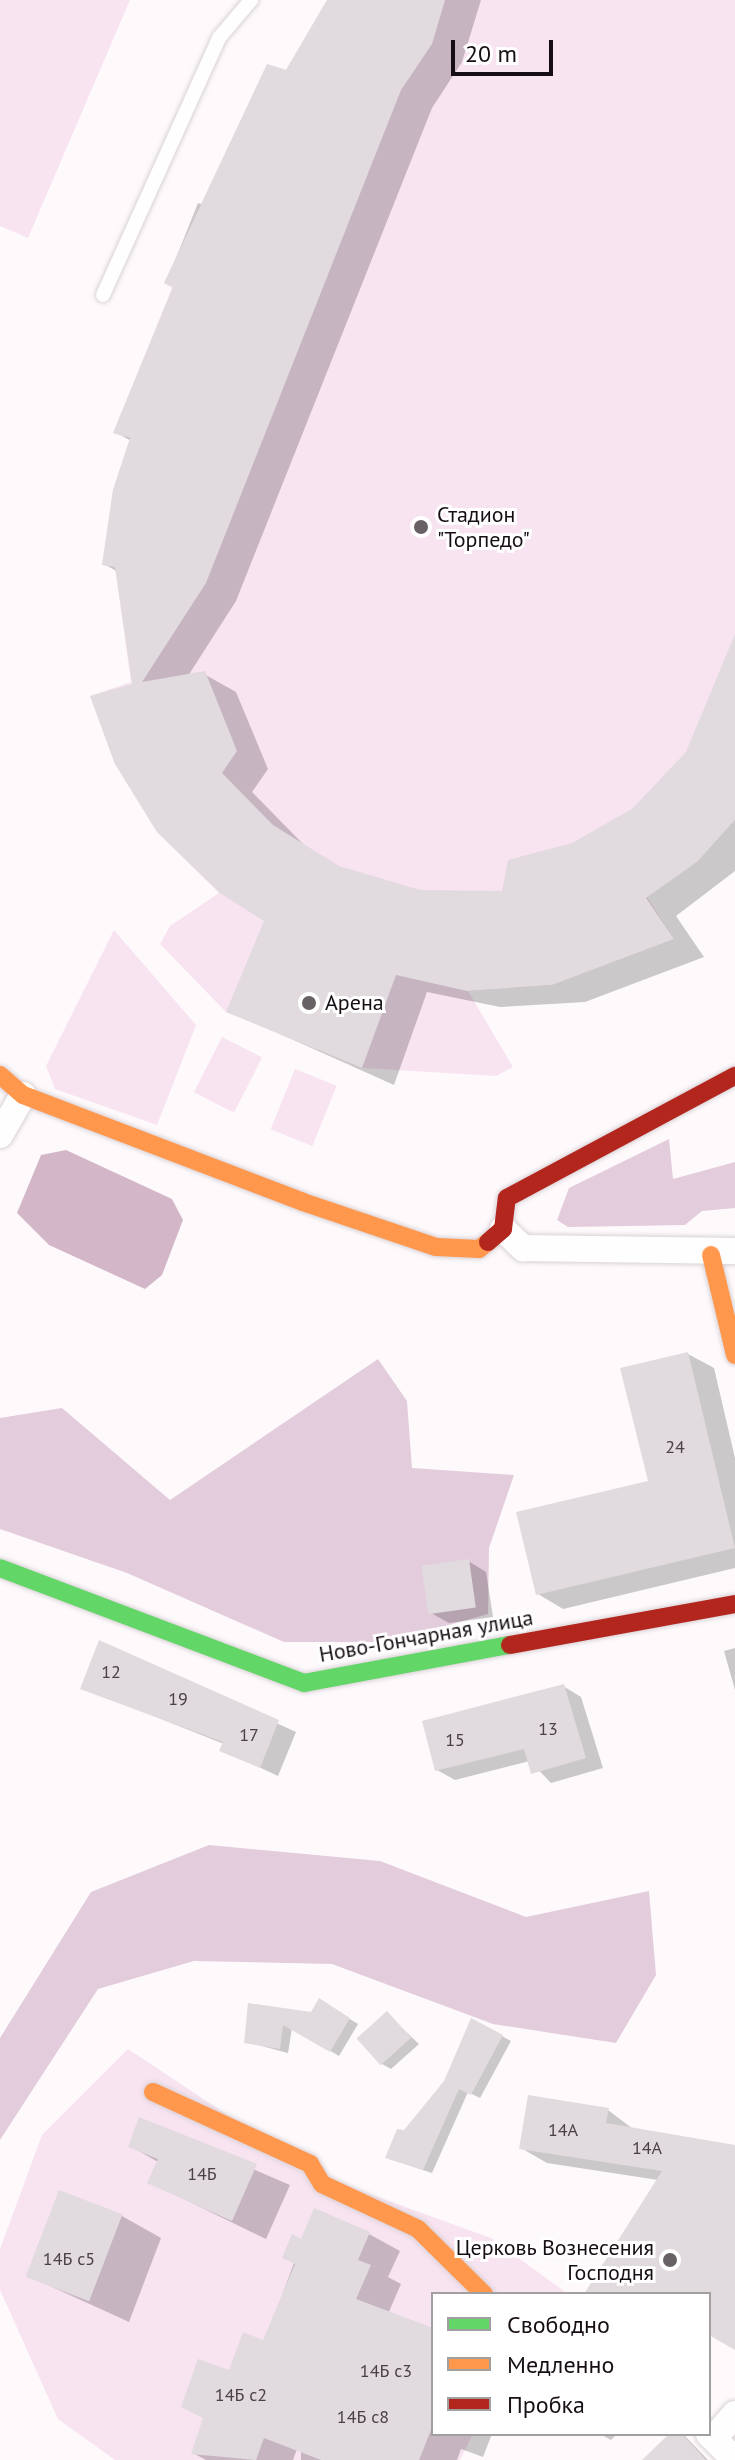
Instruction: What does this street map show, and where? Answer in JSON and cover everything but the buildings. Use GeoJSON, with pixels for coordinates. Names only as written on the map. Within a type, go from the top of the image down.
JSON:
{"type":"FeatureCollection","features":[{"type":"Feature","properties":{"kind":"street"},"geometry":{"type":"LineString","coordinates":[[0,1075],[23,1095],[436,1247],[479,1249],[503,1229],[507,1198],[735,1076]]}},
{"type":"Feature","properties":{"kind":"street"},"geometry":{"type":"LineString","coordinates":[[0,1135],[23,1095]]}},
{"type":"Feature","properties":{"kind":"street"},"geometry":{"type":"LineString","coordinates":[[503,1229],[523,1248],[723,1253],[735,1355]]}},
{"type":"Feature","properties":{"kind":"street","name":"Ново-Гончарная улица"},"geometry":{"type":"LineString","coordinates":[[0,1568],[304,1683],[735,1604]]}},
{"type":"Feature","properties":{"kind":"street"},"geometry":{"type":"LineString","coordinates":[[153,2092],[310,2164],[322,2184],[418,2229],[482,2292]]}},
{"type":"Feature","properties":{"kind":"street"},"geometry":{"type":"LineString","coordinates":[[735,2414],[711,2436],[735,2460]]}},
{"type":"Feature","properties":{"kind":"lane"},"geometry":{"type":"LineString","coordinates":[[103,295],[219,38],[251,0]]}},
{"type":"Feature","properties":{"kind":"shaded area"},"geometry":{"type":"Polygon","coordinates":[[[0,0],[130,0],[28,238],[0,226],[0,0]]]}},
{"type":"Feature","properties":{"kind":"shaded area","name":"Стадион \"Торпедо\""},"geometry":{"type":"Polygon","coordinates":[[[327,0],[735,0],[735,820],[697,862],[647,897],[674,939],[552,985],[468,991],[513,1067],[496,1076],[362,1068],[226,1012],[160,944],[170,926],[219,893],[157,832],[115,764],[90,696],[131,682],[115,567],[102,565],[113,490],[130,439],[113,433],[172,288],[164,283],[267,64],[286,70],[327,0]]]}},
{"type":"Feature","properties":{"kind":"shaded area"},"geometry":{"type":"Polygon","coordinates":[[[114,930],[196,1025],[157,1125],[55,1089],[46,1066],[114,930]]]}},
{"type":"Feature","properties":{"kind":"shaded area"},"geometry":{"type":"Polygon","coordinates":[[[222,1037],[262,1057],[234,1113],[194,1092],[222,1037]]]}},
{"type":"Feature","properties":{"kind":"shaded area"},"geometry":{"type":"Polygon","coordinates":[[[295,1069],[337,1086],[312,1146],[271,1129],[295,1069]]]}},
{"type":"Feature","properties":{"kind":"shaded area"},"geometry":{"type":"Polygon","coordinates":[[[669,1139],[673,1179],[735,1162],[735,1208],[702,1211],[685,1225],[568,1227],[557,1220],[569,1188],[669,1139]]]}},
{"type":"Feature","properties":{"kind":"shaded area"},"geometry":{"type":"Polygon","coordinates":[[[66,1150],[172,1199],[183,1220],[162,1275],[145,1289],[49,1245],[17,1213],[41,1155],[66,1150]]]}},
{"type":"Feature","properties":{"kind":"shaded area"},"geometry":{"type":"Polygon","coordinates":[[[378,1359],[407,1401],[412,1468],[514,1475],[489,1548],[488,1614],[389,1642],[284,1642],[127,1573],[0,1529],[0,1418],[62,1408],[170,1500],[378,1359]]]}},
{"type":"Feature","properties":{"kind":"shaded area"},"geometry":{"type":"Polygon","coordinates":[[[209,1845],[380,1861],[526,1917],[649,1891],[656,1975],[616,2043],[493,2024],[332,1964],[194,1961],[98,1989],[0,2140],[0,2038],[91,1892],[209,1845]]]}},
{"type":"Feature","properties":{"kind":"shaded area"},"geometry":{"type":"Polygon","coordinates":[[[128,2049],[320,2176],[491,2238],[565,2292],[431,2292],[431,2436],[472,2436],[460,2460],[115,2460],[58,2419],[0,2290],[0,2249],[42,2135],[128,2049]]]}},
{"type":"Feature","properties":{"kind":"traffic: fast"},"geometry":{"type":"LineString","coordinates":[[0,1568],[304,1683],[510,1645]]}},
{"type":"Feature","properties":{"kind":"traffic: slow"},"geometry":{"type":"LineString","coordinates":[[0,1075],[23,1095],[303,1202],[436,1247],[479,1249],[488,1242]]}},
{"type":"Feature","properties":{"kind":"traffic: slow"},"geometry":{"type":"LineString","coordinates":[[711,1255],[735,1355]]}},
{"type":"Feature","properties":{"kind":"traffic: slow"},"geometry":{"type":"LineString","coordinates":[[153,2092],[310,2164],[322,2184],[418,2229],[482,2292]]}},
{"type":"Feature","properties":{"kind":"traffic: jam"},"geometry":{"type":"LineString","coordinates":[[488,1242],[503,1229],[507,1198],[735,1076]]}},
{"type":"Feature","properties":{"kind":"traffic: jam"},"geometry":{"type":"LineString","coordinates":[[510,1645],[735,1604]]}},
{"type":"Feature","properties":{"kind":"place","name":"Стадион \"Торпедо\""},"geometry":{"type":"Point","coordinates":[421,527]}},
{"type":"Feature","properties":{"kind":"place","name":"Арена"},"geometry":{"type":"Point","coordinates":[309,1003]}},
{"type":"Feature","properties":{"kind":"place","name":"Церковь Вознесения Господня"},"geometry":{"type":"Point","coordinates":[670,2260]}}]}
